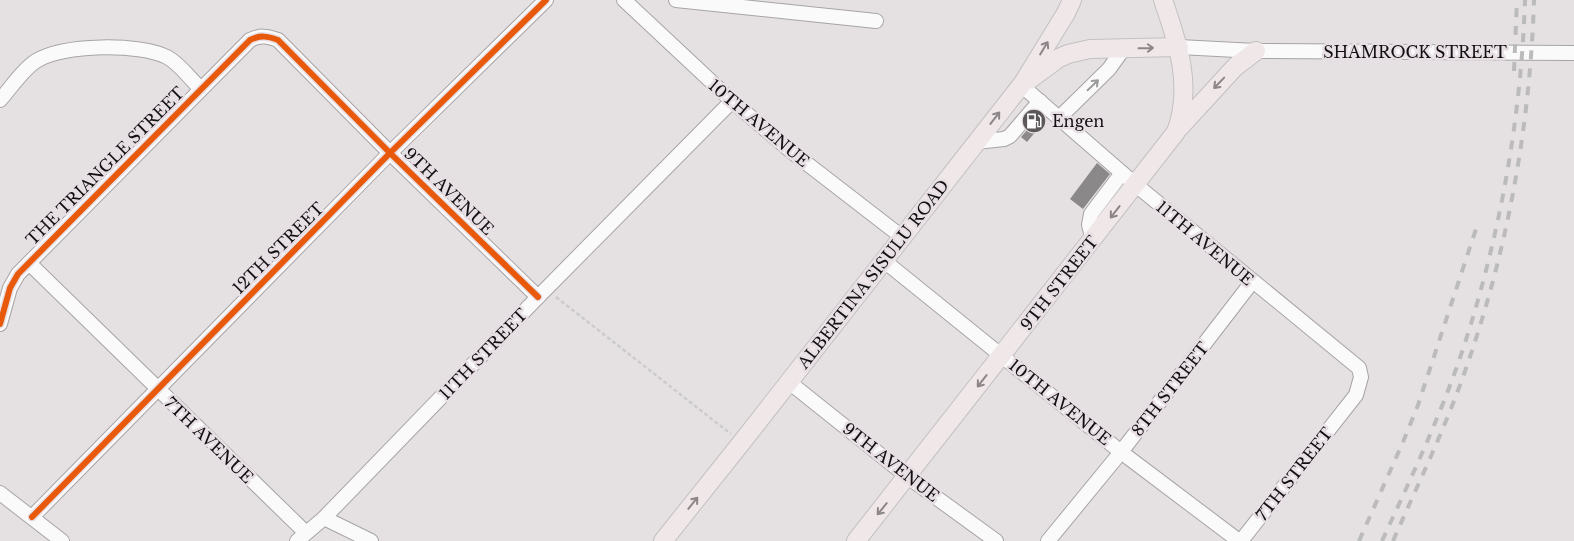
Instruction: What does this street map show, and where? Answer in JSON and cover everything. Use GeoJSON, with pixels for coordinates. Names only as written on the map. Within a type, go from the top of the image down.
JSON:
{"type":"FeatureCollection","features":[{"type":"Feature","properties":{"kind":"main road","name":"ALBERTINA SISULU ROAD"},"geometry":{"type":"LineString","coordinates":[[663,541],[1022,84],[1072,0]]}},
{"type":"Feature","properties":{"kind":"main road","name":"9TH STREET"},"geometry":{"type":"LineString","coordinates":[[856,541],[1176,132],[1182,112],[1184,72],[1179,47],[1163,0]]}},
{"type":"Feature","properties":{"kind":"main road"},"geometry":{"type":"LineString","coordinates":[[1022,84],[1059,58],[1068,54],[1090,49],[1179,47]]}},
{"type":"Feature","properties":{"kind":"main road"},"geometry":{"type":"LineString","coordinates":[[1176,132],[1235,67],[1256,51]]}},
{"type":"Feature","properties":{"kind":"street","name":"12TH STREET"},"geometry":{"type":"LineString","coordinates":[[32,517],[390,153],[546,0]]}},
{"type":"Feature","properties":{"kind":"street","name":"10TH AVENUE"},"geometry":{"type":"LineString","coordinates":[[624,0],[732,101],[792,152],[902,237]]}},
{"type":"Feature","properties":{"kind":"street"},"geometry":{"type":"LineString","coordinates":[[676,0],[876,21]]}},
{"type":"Feature","properties":{"kind":"street","name":"9TH AVENUE"},"geometry":{"type":"LineString","coordinates":[[250,40],[259,36],[269,36],[278,40],[390,153],[542,293]]}},
{"type":"Feature","properties":{"kind":"street","name":"THE TRIANGLE STREET"},"geometry":{"type":"LineString","coordinates":[[0,324],[10,288],[18,274],[250,40]]}},
{"type":"Feature","properties":{"kind":"street"},"geometry":{"type":"LineString","coordinates":[[0,100],[28,68],[37,61],[62,53],[95,47],[157,53],[169,58],[201,89]]}},
{"type":"Feature","properties":{"kind":"street","name":"SHAMROCK STREET"},"geometry":{"type":"LineString","coordinates":[[1179,47],[1256,51],[1574,52]]}},
{"type":"Feature","properties":{"kind":"street"},"geometry":{"type":"LineString","coordinates":[[1059,118],[1109,69],[1124,48]]}},
{"type":"Feature","properties":{"kind":"street","name":"11TH AVENUE"},"geometry":{"type":"LineString","coordinates":[[1022,84],[1136,185],[1358,368],[1361,377],[1360,386],[1356,396],[1346,408]]}},
{"type":"Feature","properties":{"kind":"street","name":"11TH STREET"},"geometry":{"type":"LineString","coordinates":[[301,537],[324,518],[542,293],[732,101]]}},
{"type":"Feature","properties":{"kind":"street"},"geometry":{"type":"LineString","coordinates":[[976,142],[1004,139],[1010,136],[1040,101]]}},
{"type":"Feature","properties":{"kind":"street"},"geometry":{"type":"LineString","coordinates":[[1093,240],[1089,225],[1091,214],[1122,173]]}},
{"type":"Feature","properties":{"kind":"street","name":"10TH AVENUE"},"geometry":{"type":"LineString","coordinates":[[883,260],[1121,452],[1240,541]]}},
{"type":"Feature","properties":{"kind":"street","name":"7TH AVENUE"},"geometry":{"type":"LineString","coordinates":[[29,263],[301,537]]}},
{"type":"Feature","properties":{"kind":"street","name":"8TH STREET"},"geometry":{"type":"LineString","coordinates":[[1048,541],[1121,452],[1252,282]]}},
{"type":"Feature","properties":{"kind":"street","name":"9TH AVENUE"},"geometry":{"type":"LineString","coordinates":[[789,382],[908,476],[996,541]]}},
{"type":"Feature","properties":{"kind":"street","name":"7TH STREET"},"geometry":{"type":"LineString","coordinates":[[1240,541],[1346,408]]}},
{"type":"Feature","properties":{"kind":"street"},"geometry":{"type":"LineString","coordinates":[[0,493],[62,541]]}},
{"type":"Feature","properties":{"kind":"street"},"geometry":{"type":"LineString","coordinates":[[324,518],[371,541]]}},
{"type":"Feature","properties":{"kind":"path"},"geometry":{"type":"LineString","coordinates":[[542,293],[742,442]]}},
{"type":"Feature","properties":{"kind":"building"},"geometry":{"type":"Polygon","coordinates":[[[1041,114],[1046,119],[1027,142],[1021,137],[1041,114]]]}},
{"type":"Feature","properties":{"kind":"building"},"geometry":{"type":"Polygon","coordinates":[[[1097,163],[1110,174],[1083,209],[1070,199],[1097,163]]]}},
{"type":"Feature","properties":{"kind":"railway"},"geometry":{"type":"LineString","coordinates":[[1514,71],[1517,0]]}},
{"type":"Feature","properties":{"kind":"railway"},"geometry":{"type":"LineString","coordinates":[[1382,541],[1445,398],[1463,349],[1488,264],[1498,220],[1513,133],[1523,45],[1525,0]]}},
{"type":"Feature","properties":{"kind":"railway"},"geometry":{"type":"LineString","coordinates":[[1393,541],[1456,395],[1493,283],[1514,190],[1521,143],[1532,48],[1534,0]]}},
{"type":"Feature","properties":{"kind":"railway"},"geometry":{"type":"LineString","coordinates":[[1359,541],[1418,405],[1476,229]]}},
{"type":"Feature","properties":{"kind":"cycle path"},"geometry":{"type":"LineString","coordinates":[[32,517],[390,153],[546,0]]}},
{"type":"Feature","properties":{"kind":"cycle path"},"geometry":{"type":"LineString","coordinates":[[0,324],[10,288],[18,274],[250,40],[260,37],[278,40],[390,153],[538,297]]}},
{"type":"Feature","properties":{"kind":"place","name":"Engen"},"geometry":{"type":"Point","coordinates":[1034,121]}}]}
